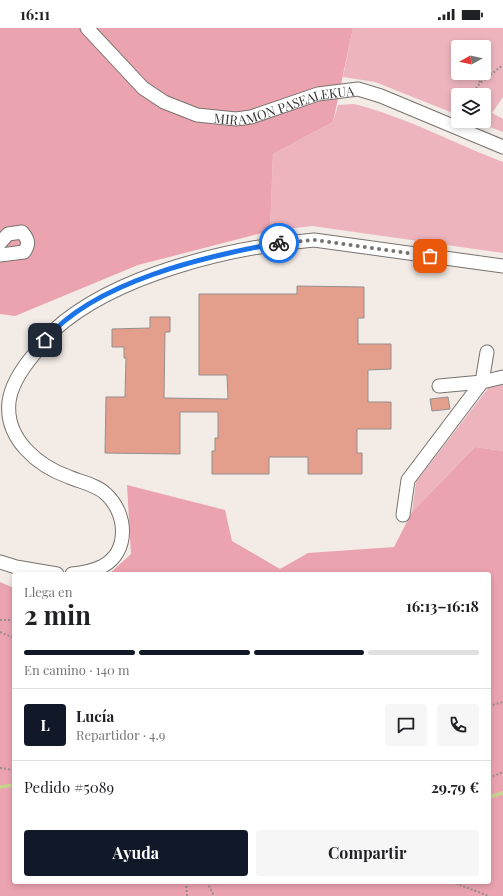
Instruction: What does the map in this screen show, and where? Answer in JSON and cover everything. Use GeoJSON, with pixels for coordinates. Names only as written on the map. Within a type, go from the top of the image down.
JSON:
{"type":"FeatureCollection","features":[{"type":"Feature","properties":{"kind":"street","name":"MIRAMON PASEALEKUA"},"geometry":{"type":"LineString","coordinates":[[87,28],[143,88],[164,102],[197,115],[236,119],[251,117],[318,94],[358,90],[381,96],[503,147]]}},
{"type":"Feature","properties":{"kind":"street"},"geometry":{"type":"LineString","coordinates":[[0,243],[8,234],[22,232],[27,237],[28,243],[24,252],[0,255]]}},
{"type":"Feature","properties":{"kind":"street"},"geometry":{"type":"LineString","coordinates":[[89,572],[103,566],[114,558],[120,547],[122,520],[118,507],[105,493],[49,468],[34,458],[18,439],[11,423],[9,402],[15,382],[30,359],[53,331],[85,308],[116,291],[157,273],[194,261],[282,243],[314,240],[503,266]]}},
{"type":"Feature","properties":{"kind":"street"},"geometry":{"type":"LineString","coordinates":[[404,515],[408,480],[482,382],[487,352]]}},
{"type":"Feature","properties":{"kind":"street"},"geometry":{"type":"LineString","coordinates":[[439,386],[482,382],[503,377]]}},
{"type":"Feature","properties":{"kind":"street"},"geometry":{"type":"LineString","coordinates":[[0,562],[42,572]]}},
{"type":"Feature","properties":{"kind":"path"},"geometry":{"type":"LineString","coordinates":[[476,88],[480,83],[503,65]]}},
{"type":"Feature","properties":{"kind":"path"},"geometry":{"type":"LineString","coordinates":[[0,620],[12,620]]}},
{"type":"Feature","properties":{"kind":"path"},"geometry":{"type":"LineString","coordinates":[[0,632],[12,637]]}},
{"type":"Feature","properties":{"kind":"path"},"geometry":{"type":"LineString","coordinates":[[491,705],[503,702]]}},
{"type":"Feature","properties":{"kind":"path"},"geometry":{"type":"LineString","coordinates":[[0,768],[12,770]]}},
{"type":"Feature","properties":{"kind":"path"},"geometry":{"type":"LineString","coordinates":[[491,777],[503,772]]}},
{"type":"Feature","properties":{"kind":"path"},"geometry":{"type":"LineString","coordinates":[[186,884],[187,896]]}},
{"type":"Feature","properties":{"kind":"path"},"geometry":{"type":"LineString","coordinates":[[208,884],[214,896]]}},
{"type":"Feature","properties":{"kind":"path"},"geometry":{"type":"LineString","coordinates":[[457,884],[489,896]]}},
{"type":"Feature","properties":{"kind":"shaded area"},"geometry":{"type":"Polygon","coordinates":[[[0,28],[353,28],[333,122],[273,154],[270,231],[138,265],[15,316],[0,314],[0,28]]]}},
{"type":"Feature","properties":{"kind":"shaded area"},"geometry":{"type":"Polygon","coordinates":[[[353,28],[503,28],[503,97],[492,113],[503,119],[503,132],[491,127],[491,88],[451,88],[451,112],[375,82],[343,77],[353,28]]]}},
{"type":"Feature","properties":{"kind":"shaded area"},"geometry":{"type":"Polygon","coordinates":[[[354,104],[373,109],[411,123],[503,162],[503,253],[312,226],[270,231],[273,154],[333,122],[338,105],[354,104]]]}},
{"type":"Feature","properties":{"kind":"shaded area"},"geometry":{"type":"Polygon","coordinates":[[[503,384],[503,451],[475,447],[412,512],[416,482],[489,387],[503,384]]]}},
{"type":"Feature","properties":{"kind":"shaded area"},"geometry":{"type":"Polygon","coordinates":[[[475,447],[503,451],[503,896],[0,896],[0,582],[12,587],[12,884],[491,884],[491,572],[111,572],[131,554],[127,485],[225,510],[232,541],[280,569],[308,553],[394,547],[412,512],[475,447]]]}},
{"type":"Feature","properties":{"kind":"building"},"geometry":{"type":"Polygon","coordinates":[[[297,286],[364,287],[364,318],[358,318],[358,344],[391,344],[391,369],[368,370],[368,402],[391,402],[391,429],[357,429],[357,453],[362,453],[362,474],[308,474],[308,457],[269,457],[269,474],[212,474],[212,451],[215,451],[215,438],[218,438],[218,412],[180,412],[180,454],[105,453],[106,397],[125,397],[126,358],[124,358],[124,347],[112,347],[112,329],[150,328],[150,317],[170,317],[170,332],[165,332],[164,398],[228,399],[227,375],[199,375],[199,294],[297,294],[297,286]]]}},
{"type":"Feature","properties":{"kind":"building"},"geometry":{"type":"Polygon","coordinates":[[[448,397],[450,409],[432,411],[430,399],[448,397]]]}},
{"type":"Feature","properties":{"kind":"waterway"},"geometry":{"type":"LineString","coordinates":[[0,787],[12,785]]}},
{"type":"Feature","properties":{"kind":"waterway"},"geometry":{"type":"LineString","coordinates":[[491,796],[503,793]]}},
{"type":"Feature","properties":{"kind":"way so far"},"geometry":{"type":"LineString","coordinates":[[279,243],[314,240],[430,256]]}},
{"type":"Feature","properties":{"kind":"route"},"geometry":{"type":"LineString","coordinates":[[45,340],[53,331],[85,308],[116,291],[157,273],[194,261],[226,253],[279,243]]}}]}
